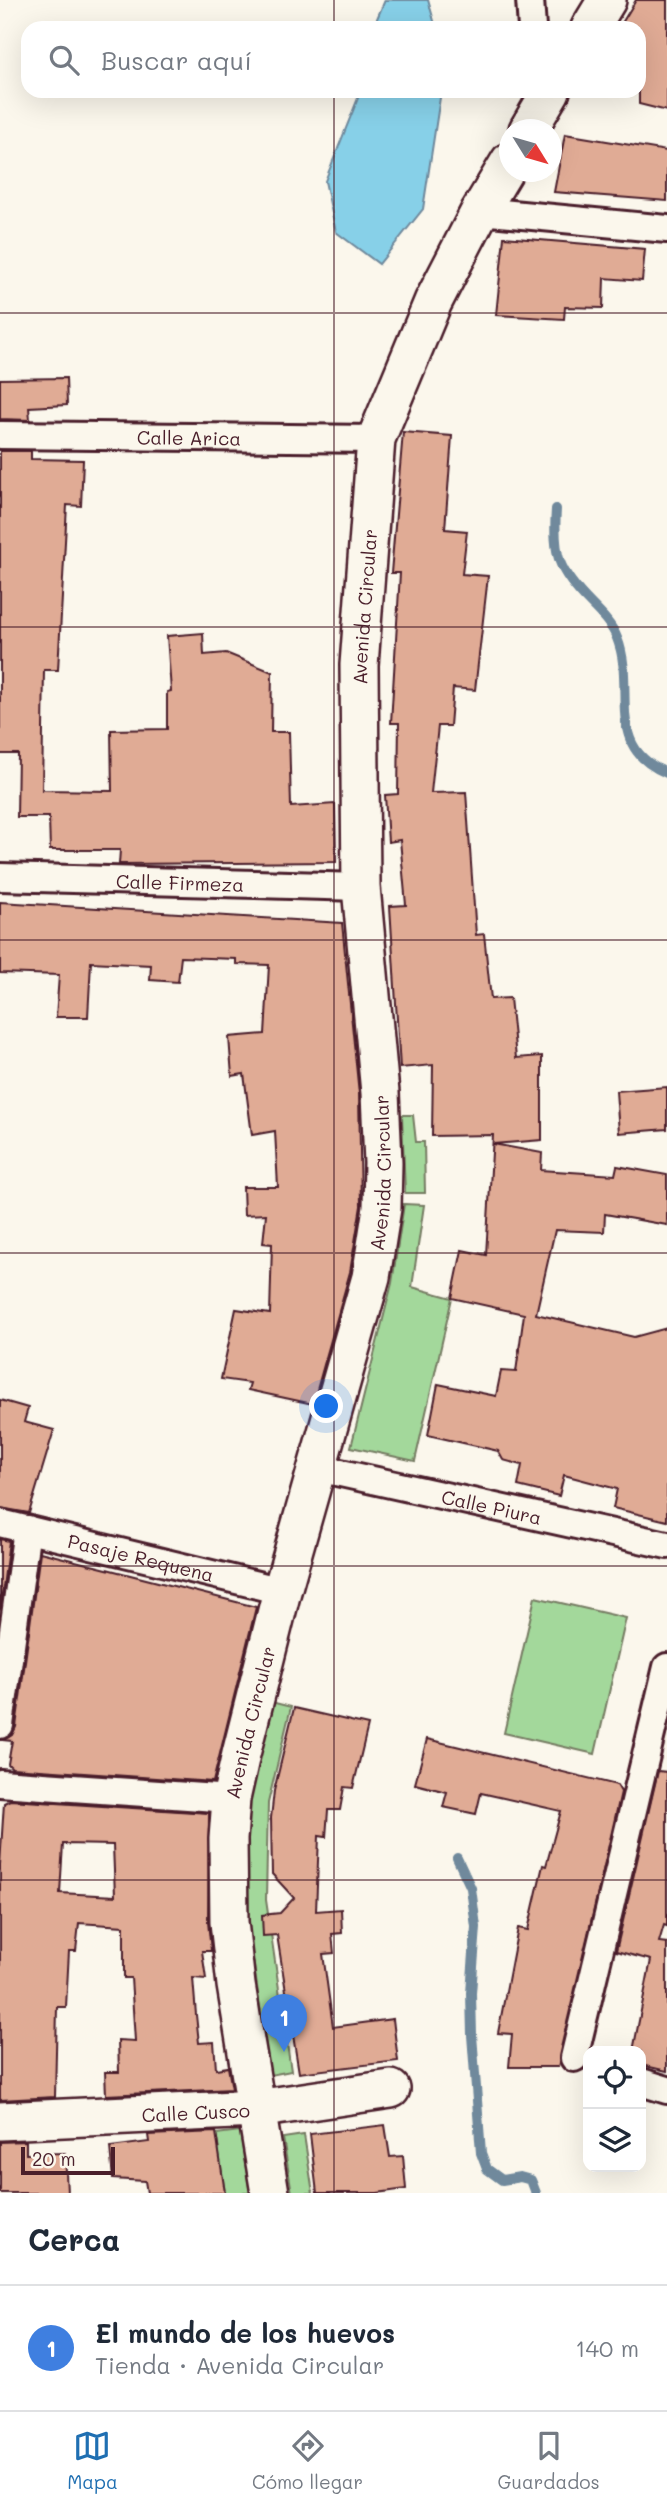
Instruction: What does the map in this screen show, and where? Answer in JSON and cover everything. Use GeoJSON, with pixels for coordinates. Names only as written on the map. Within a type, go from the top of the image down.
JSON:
{"type":"FeatureCollection","features":[{"type":"Feature","properties":{"kind":"street"},"geometry":{"type":"LineString","coordinates":[[530,0],[532,21]]}},
{"type":"Feature","properties":{"kind":"street"},"geometry":{"type":"LineString","coordinates":[[594,21],[607,0]]}},
{"type":"Feature","properties":{"kind":"street","name":"Avenida Circular"},"geometry":{"type":"LineString","coordinates":[[270,2193],[236,1985],[229,1922],[228,1839],[231,1799],[282,1591],[370,1277],[382,1208],[380,1093],[361,887],[359,665],[376,439],[433,302],[499,178]]}},
{"type":"Feature","properties":{"kind":"street"},"geometry":{"type":"LineString","coordinates":[[480,211],[667,229]]}},
{"type":"Feature","properties":{"kind":"street","name":"Calle Arica"},"geometry":{"type":"LineString","coordinates":[[0,435],[376,439]]}},
{"type":"Feature","properties":{"kind":"street","name":"Calle Firmeza"},"geometry":{"type":"LineString","coordinates":[[0,877],[361,887]]}},
{"type":"Feature","properties":{"kind":"street","name":"Calle Piura"},"geometry":{"type":"LineString","coordinates":[[318,1468],[667,1545]]}},
{"type":"Feature","properties":{"kind":"street","name":"Pasaje Requena"},"geometry":{"type":"LineString","coordinates":[[0,1523],[282,1591]]}},
{"type":"Feature","properties":{"kind":"street"},"geometry":{"type":"LineString","coordinates":[[0,1725],[27,1529]]}},
{"type":"Feature","properties":{"kind":"street"},"geometry":{"type":"LineString","coordinates":[[574,2058],[667,1667]]}},
{"type":"Feature","properties":{"kind":"street"},"geometry":{"type":"LineString","coordinates":[[0,1783],[231,1799]]}},
{"type":"Feature","properties":{"kind":"street"},"geometry":{"type":"LineString","coordinates":[[646,2084],[667,2090]]}},
{"type":"Feature","properties":{"kind":"street","name":"Calle Cusco"},"geometry":{"type":"LineString","coordinates":[[0,2121],[256,2109],[391,2089]]}},
{"type":"Feature","properties":{"kind":"green space"},"geometry":{"type":"Polygon","coordinates":[[[402,1115],[413,1115],[416,1142],[424,1142],[425,1193],[405,1193],[402,1115]]]}},
{"type":"Feature","properties":{"kind":"green space"},"geometry":{"type":"Polygon","coordinates":[[[404,1204],[424,1205],[412,1287],[452,1298],[415,1461],[351,1447],[392,1283],[404,1204]]]}},
{"type":"Feature","properties":{"kind":"green space"},"geometry":{"type":"Polygon","coordinates":[[[535,1597],[626,1618],[595,1754],[504,1733],[535,1597]]]}},
{"type":"Feature","properties":{"kind":"green space"},"geometry":{"type":"Polygon","coordinates":[[[271,1702],[291,1707],[268,1803],[266,1900],[291,2071],[270,2075],[244,1898],[247,1800],[271,1702]]]}},
{"type":"Feature","properties":{"kind":"green space"},"geometry":{"type":"Polygon","coordinates":[[[240,2131],[250,2193],[225,2193],[216,2134],[240,2131]]]}},
{"type":"Feature","properties":{"kind":"green space"},"geometry":{"type":"Polygon","coordinates":[[[304,2135],[313,2193],[292,2193],[283,2138],[304,2135]]]}},
{"type":"Feature","properties":{"kind":"water"},"geometry":{"type":"Polygon","coordinates":[[[385,0],[428,0],[434,21],[376,21],[385,0]]]}},
{"type":"Feature","properties":{"kind":"water"},"geometry":{"type":"Polygon","coordinates":[[[358,98],[440,98],[423,209],[379,264],[336,232],[325,181],[358,98]]]}},
{"type":"Feature","properties":{"kind":"building"},"geometry":{"type":"Polygon","coordinates":[[[636,0],[667,0],[667,111],[639,104],[639,98],[646,98],[646,21],[623,21],[636,0]]]}},
{"type":"Feature","properties":{"kind":"building"},"geometry":{"type":"Polygon","coordinates":[[[565,134],[667,151],[667,201],[554,192],[556,182],[562,182],[565,134]]]}},
{"type":"Feature","properties":{"kind":"building"},"geometry":{"type":"Polygon","coordinates":[[[504,237],[645,249],[642,281],[604,278],[603,308],[565,307],[564,319],[496,315],[504,237]]]}},
{"type":"Feature","properties":{"kind":"building"},"geometry":{"type":"Polygon","coordinates":[[[66,378],[67,405],[29,407],[30,420],[0,419],[0,379],[66,378]]]}},
{"type":"Feature","properties":{"kind":"building"},"geometry":{"type":"Polygon","coordinates":[[[403,432],[452,436],[445,529],[467,531],[462,574],[488,576],[475,690],[453,688],[450,726],[438,726],[431,793],[466,792],[476,935],[484,934],[491,999],[510,998],[516,1058],[542,1056],[542,1140],[493,1144],[542,1153],[541,1170],[615,1175],[617,1166],[667,1175],[667,1225],[605,1214],[604,1232],[555,1230],[536,1314],[634,1337],[667,1328],[667,1521],[613,1508],[617,1489],[564,1475],[559,1496],[518,1486],[522,1465],[503,1460],[498,1451],[428,1435],[438,1384],[496,1396],[501,1371],[516,1372],[524,1314],[452,1298],[462,1250],[486,1255],[493,1135],[432,1136],[433,1065],[400,1068],[390,906],[406,905],[400,840],[388,842],[385,795],[398,794],[399,723],[391,723],[400,573],[391,573],[403,432]]]}},
{"type":"Feature","properties":{"kind":"building"},"geometry":{"type":"Polygon","coordinates":[[[0,451],[31,451],[31,459],[83,460],[81,506],[67,505],[58,670],[44,670],[42,790],[112,791],[111,730],[167,729],[167,692],[171,691],[167,636],[203,633],[204,655],[226,653],[272,672],[271,732],[289,732],[291,807],[335,804],[336,862],[119,864],[120,850],[50,850],[49,817],[17,817],[18,754],[0,754],[0,451]]]}},
{"type":"Feature","properties":{"kind":"building"},"geometry":{"type":"Polygon","coordinates":[[[0,902],[342,923],[359,1094],[361,1206],[350,1272],[313,1404],[248,1390],[250,1383],[221,1379],[236,1309],[270,1314],[272,1244],[263,1243],[266,1214],[244,1215],[243,1187],[278,1187],[275,1131],[252,1135],[244,1074],[232,1076],[229,1037],[265,1034],[269,965],[236,964],[236,959],[181,957],[178,982],[150,980],[151,965],[91,962],[88,1017],[56,1017],[59,975],[0,973],[0,902]]]}},
{"type":"Feature","properties":{"kind":"building"},"geometry":{"type":"Polygon","coordinates":[[[667,1087],[667,1129],[619,1133],[616,1091],[667,1087]]]}},
{"type":"Feature","properties":{"kind":"building"},"geometry":{"type":"Polygon","coordinates":[[[0,1400],[28,1408],[24,1422],[54,1430],[29,1513],[0,1508],[0,1400]]]}},
{"type":"Feature","properties":{"kind":"building"},"geometry":{"type":"Polygon","coordinates":[[[0,1539],[9,1541],[0,1610],[0,1539]]]}},
{"type":"Feature","properties":{"kind":"building"},"geometry":{"type":"Polygon","coordinates":[[[40,1552],[256,1607],[213,1782],[12,1768],[8,1764],[12,1741],[3,1740],[12,1735],[16,1727],[40,1552]]]}},
{"type":"Feature","properties":{"kind":"building"},"geometry":{"type":"Polygon","coordinates":[[[294,1708],[368,1725],[353,1788],[344,1787],[340,1810],[328,1810],[326,1837],[319,1836],[316,1911],[341,1909],[342,1933],[332,1934],[334,1953],[323,1954],[333,2027],[393,2019],[398,2061],[299,2073],[277,1935],[263,1936],[262,1915],[280,1913],[294,1898],[272,1874],[271,1818],[274,1791],[294,1708]]]}},
{"type":"Feature","properties":{"kind":"building"},"geometry":{"type":"Polygon","coordinates":[[[427,1739],[617,1785],[621,1792],[558,2067],[509,2067],[512,2034],[498,2033],[518,1928],[528,1930],[543,1865],[546,1866],[561,1811],[481,1793],[476,1814],[443,1807],[447,1792],[415,1784],[427,1739]]]}},
{"type":"Feature","properties":{"kind":"building"},"geometry":{"type":"Polygon","coordinates":[[[658,1771],[667,1772],[667,1926],[664,1925],[659,1942],[667,1943],[667,2071],[646,2066],[646,2046],[634,2046],[651,1960],[616,1951],[658,1771]]]}},
{"type":"Feature","properties":{"kind":"building"},"geometry":{"type":"Polygon","coordinates":[[[10,1800],[209,1813],[208,1922],[211,1951],[202,1951],[206,1979],[193,1978],[196,2015],[199,2043],[214,2042],[216,2069],[228,2067],[232,2089],[106,2095],[105,2072],[119,2072],[118,2040],[135,2041],[131,1978],[124,1978],[124,1926],[79,1923],[76,1951],[69,1951],[66,2007],[57,2007],[55,2097],[0,2100],[0,1865],[4,1803],[10,1800]],[[63,1844],[60,1893],[115,1896],[113,1845],[63,1844]]]}},
{"type":"Feature","properties":{"kind":"building"},"geometry":{"type":"Polygon","coordinates":[[[385,2125],[390,2157],[403,2156],[406,2189],[377,2193],[317,2193],[310,2134],[385,2125]]]}},
{"type":"Feature","properties":{"kind":"building"},"geometry":{"type":"Polygon","coordinates":[[[216,2132],[225,2193],[147,2193],[145,2181],[113,2179],[110,2147],[149,2142],[148,2135],[216,2132]]]}},
{"type":"Feature","properties":{"kind":"building"},"geometry":{"type":"Polygon","coordinates":[[[26,2141],[26,2154],[65,2153],[67,2193],[0,2193],[0,2142],[26,2141]]]}},
{"type":"Feature","properties":{"kind":"waterway"},"geometry":{"type":"LineString","coordinates":[[556,509],[556,539],[560,562],[571,582],[606,620],[617,638],[622,657],[628,732],[635,748],[647,762],[667,773]]}},
{"type":"Feature","properties":{"kind":"waterway"},"geometry":{"type":"LineString","coordinates":[[457,1858],[471,1888],[476,1927],[471,1993],[481,2153],[487,2169],[502,2180],[520,2177],[531,2180],[536,2193]]}},
{"type":"Feature","properties":{"kind":"place","name":"El mundo de los huevos"},"geometry":{"type":"Point","coordinates":[284,2052]}}]}
